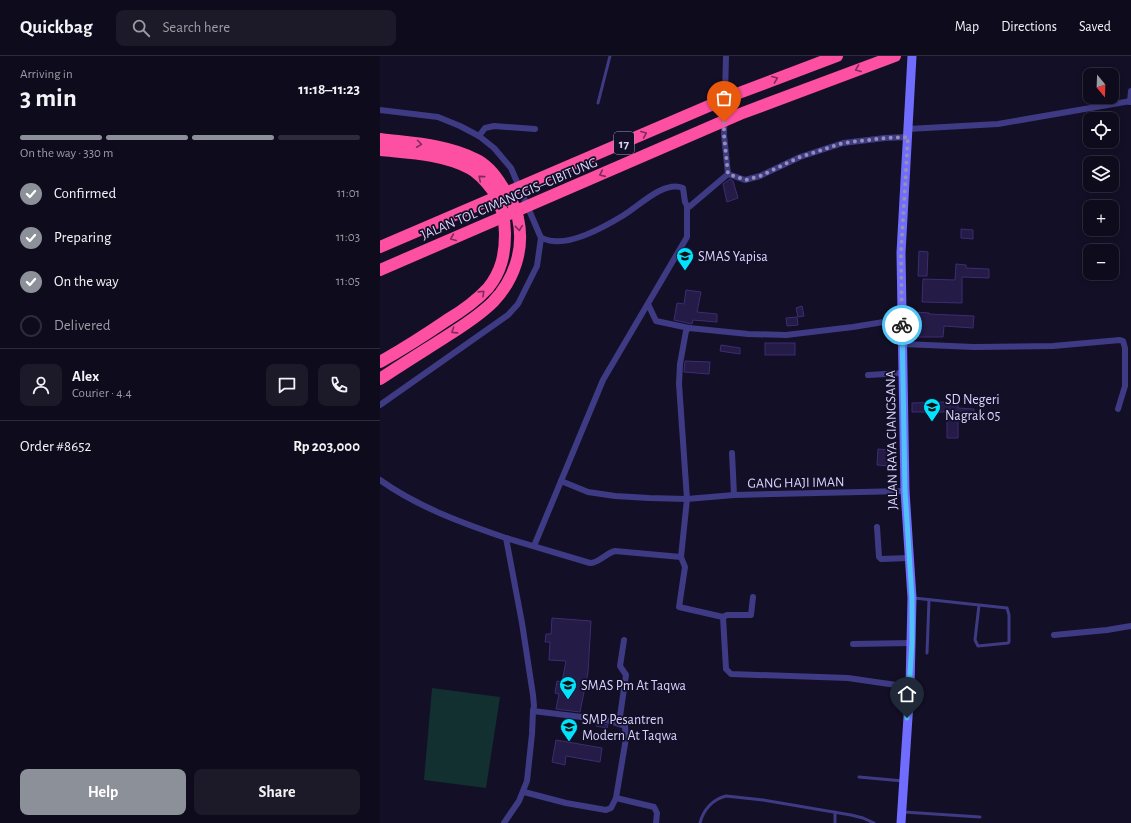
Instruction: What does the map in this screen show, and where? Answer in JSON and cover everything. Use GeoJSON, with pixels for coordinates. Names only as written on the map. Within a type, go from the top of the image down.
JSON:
{"type":"FeatureCollection","features":[{"type":"Feature","properties":{"kind":"highway","name":"JALAN TOL CIMANGGIS–CIBITUNG"},"geometry":{"type":"LineString","coordinates":[[380,247],[739,93],[837,56]]}},
{"type":"Feature","properties":{"kind":"highway","name":"JALAN TOL CIMANGGIS–CIBITUNG"},"geometry":{"type":"LineString","coordinates":[[380,270],[715,124],[894,56]]}},
{"type":"Feature","properties":{"kind":"highway"},"geometry":{"type":"LineString","coordinates":[[380,139],[422,144],[452,150],[476,159],[495,175],[510,197],[518,218],[520,237],[516,263],[507,285],[492,302],[474,318],[380,379]]}},
{"type":"Feature","properties":{"kind":"highway"},"geometry":{"type":"LineString","coordinates":[[380,150],[448,160],[470,168],[487,183],[500,203],[505,222],[505,243],[501,268],[488,288],[469,306],[423,337],[380,362]]}},
{"type":"Feature","properties":{"kind":"highway"},"geometry":{"type":"LineString","coordinates":[[380,243],[463,211]]}},
{"type":"Feature","properties":{"kind":"main road","name":"JALAN RAYA CIANGSANA"},"geometry":{"type":"LineString","coordinates":[[901,823],[912,643],[912,598],[905,491],[901,253],[912,56]]}},
{"type":"Feature","properties":{"kind":"street"},"geometry":{"type":"LineString","coordinates":[[726,56],[724,135],[728,174]]}},
{"type":"Feature","properties":{"kind":"street"},"geometry":{"type":"LineString","coordinates":[[728,174],[746,180],[760,176],[800,157],[843,143],[885,138],[908,133],[998,124],[1130,102],[1131,91]]}},
{"type":"Feature","properties":{"kind":"street"},"geometry":{"type":"LineString","coordinates":[[380,110],[438,118],[460,126],[478,136],[494,148],[511,168],[541,238],[537,266],[518,304],[508,315],[380,405]]}},
{"type":"Feature","properties":{"kind":"street"},"geometry":{"type":"LineString","coordinates":[[478,136],[485,128],[494,126],[535,129]]}},
{"type":"Feature","properties":{"kind":"street"},"geometry":{"type":"LineString","coordinates":[[687,206],[689,207],[728,174]]}},
{"type":"Feature","properties":{"kind":"street"},"geometry":{"type":"LineString","coordinates":[[534,546],[603,380],[687,237],[687,206],[683,188],[669,187],[660,191],[625,215],[577,238],[553,242],[541,238]]}},
{"type":"Feature","properties":{"kind":"street"},"geometry":{"type":"LineString","coordinates":[[648,304],[656,321],[689,328],[748,334],[786,335],[853,327],[902,319]]}},
{"type":"Feature","properties":{"kind":"street"},"geometry":{"type":"LineString","coordinates":[[689,328],[686,330],[680,364],[679,384],[687,499],[681,557],[684,567],[679,607],[723,616],[751,615],[753,597]]}},
{"type":"Feature","properties":{"kind":"street"},"geometry":{"type":"LineString","coordinates":[[903,344],[974,347],[1053,346],[1120,340],[1125,343],[1128,359],[1125,386],[1118,409]]}},
{"type":"Feature","properties":{"kind":"street"},"geometry":{"type":"LineString","coordinates":[[868,375],[903,373]]}},
{"type":"Feature","properties":{"kind":"street"},"geometry":{"type":"LineString","coordinates":[[732,453],[734,495]]}},
{"type":"Feature","properties":{"kind":"street"},"geometry":{"type":"LineString","coordinates":[[380,480],[394,490],[452,519],[506,538],[593,563],[615,551],[681,557]]}},
{"type":"Feature","properties":{"kind":"street","name":"GANG HAJI IMAN"},"geometry":{"type":"LineString","coordinates":[[561,481],[588,492],[615,496],[687,499],[734,495],[905,491]]}},
{"type":"Feature","properties":{"kind":"street"},"geometry":{"type":"LineString","coordinates":[[877,527],[881,559],[909,558]]}},
{"type":"Feature","properties":{"kind":"street"},"geometry":{"type":"LineString","coordinates":[[504,823],[524,792],[527,781],[534,706],[522,623],[506,538]]}},
{"type":"Feature","properties":{"kind":"street"},"geometry":{"type":"LineString","coordinates":[[723,616],[726,669],[731,674],[848,678],[910,687]]}},
{"type":"Feature","properties":{"kind":"street"},"geometry":{"type":"LineString","coordinates":[[1054,635],[1131,626]]}},
{"type":"Feature","properties":{"kind":"street"},"geometry":{"type":"LineString","coordinates":[[619,723],[626,675],[620,666],[624,640]]}},
{"type":"Feature","properties":{"kind":"street"},"geometry":{"type":"LineString","coordinates":[[853,644],[912,643]]}},
{"type":"Feature","properties":{"kind":"street"},"geometry":{"type":"LineString","coordinates":[[524,792],[566,803],[606,810],[611,808],[616,798],[626,738],[625,726],[619,723],[533,711]]}},
{"type":"Feature","properties":{"kind":"street"},"geometry":{"type":"LineString","coordinates":[[616,798],[654,807],[657,812],[656,823]]}},
{"type":"Feature","properties":{"kind":"lane"},"geometry":{"type":"LineString","coordinates":[[598,103],[610,56]]}},
{"type":"Feature","properties":{"kind":"lane"},"geometry":{"type":"LineString","coordinates":[[912,598],[929,600],[979,605],[1007,608],[1009,615],[1008,643],[978,646],[976,644],[979,605]]}},
{"type":"Feature","properties":{"kind":"lane"},"geometry":{"type":"LineString","coordinates":[[927,653],[929,600]]}},
{"type":"Feature","properties":{"kind":"lane"},"geometry":{"type":"LineString","coordinates":[[859,777],[903,781]]}},
{"type":"Feature","properties":{"kind":"lane"},"geometry":{"type":"LineString","coordinates":[[700,823],[706,810],[721,797],[726,796],[763,800],[835,812],[863,818],[874,823]]}},
{"type":"Feature","properties":{"kind":"lane"},"geometry":{"type":"LineString","coordinates":[[835,812],[835,823]]}},
{"type":"Feature","properties":{"kind":"lane"},"geometry":{"type":"LineString","coordinates":[[901,812],[980,817]]}},
{"type":"Feature","properties":{"kind":"green space"},"geometry":{"type":"Polygon","coordinates":[[[432,688],[500,697],[486,788],[424,780],[432,688]]]}},
{"type":"Feature","properties":{"kind":"building"},"geometry":{"type":"Polygon","coordinates":[[[730,179],[733,181],[738,198],[727,202],[723,184],[730,179]]]}},
{"type":"Feature","properties":{"kind":"building"},"geometry":{"type":"Polygon","coordinates":[[[961,229],[973,230],[973,239],[961,238],[961,229]]]}},
{"type":"Feature","properties":{"kind":"building"},"geometry":{"type":"Polygon","coordinates":[[[919,251],[928,252],[927,276],[918,276],[919,251]]]}},
{"type":"Feature","properties":{"kind":"building"},"geometry":{"type":"Polygon","coordinates":[[[956,264],[966,265],[966,268],[989,269],[989,278],[962,277],[962,303],[922,302],[923,279],[955,280],[956,264]]]}},
{"type":"Feature","properties":{"kind":"building"},"geometry":{"type":"Polygon","coordinates":[[[686,290],[701,292],[697,312],[717,314],[717,322],[693,320],[692,324],[674,320],[677,303],[684,304],[686,290]]]}},
{"type":"Feature","properties":{"kind":"building"},"geometry":{"type":"Polygon","coordinates":[[[802,306],[804,316],[798,317],[796,308],[802,306]]]}},
{"type":"Feature","properties":{"kind":"building"},"geometry":{"type":"Polygon","coordinates":[[[916,312],[974,316],[973,328],[944,326],[943,337],[914,337],[916,312]]]}},
{"type":"Feature","properties":{"kind":"building"},"geometry":{"type":"Polygon","coordinates":[[[797,317],[798,325],[787,326],[786,318],[797,317]]]}},
{"type":"Feature","properties":{"kind":"building"},"geometry":{"type":"Polygon","coordinates":[[[765,343],[795,343],[795,355],[765,355],[765,343]]]}},
{"type":"Feature","properties":{"kind":"building"},"geometry":{"type":"Polygon","coordinates":[[[721,345],[740,348],[740,354],[720,351],[721,345]]]}},
{"type":"Feature","properties":{"kind":"building"},"geometry":{"type":"Polygon","coordinates":[[[685,361],[710,362],[709,374],[684,372],[685,361]]]}},
{"type":"Feature","properties":{"kind":"building"},"geometry":{"type":"Polygon","coordinates":[[[912,403],[958,403],[958,408],[974,409],[974,419],[958,418],[958,438],[947,438],[947,412],[912,412],[912,403]]]}},
{"type":"Feature","properties":{"kind":"building"},"geometry":{"type":"Polygon","coordinates":[[[878,449],[891,450],[890,466],[877,465],[878,449]]]}},
{"type":"Feature","properties":{"kind":"building"},"geometry":{"type":"Polygon","coordinates":[[[552,618],[591,621],[588,672],[580,712],[556,709],[559,694],[555,693],[557,681],[562,682],[566,661],[549,660],[550,642],[545,642],[546,634],[551,634],[552,618]]]}},
{"type":"Feature","properties":{"kind":"building"},"geometry":{"type":"Polygon","coordinates":[[[597,723],[608,725],[607,728],[596,726],[597,723]]]}},
{"type":"Feature","properties":{"kind":"building"},"geometry":{"type":"Polygon","coordinates":[[[556,740],[602,748],[600,762],[566,756],[565,765],[552,762],[556,740]]]}},
{"type":"Feature","properties":{"kind":"way so far"},"geometry":{"type":"LineString","coordinates":[[724,122],[728,174],[746,180],[760,176],[800,157],[843,143],[908,137],[901,253],[902,325]]}},
{"type":"Feature","properties":{"kind":"place","name":"SMAS Yapisa"},"geometry":{"type":"Point","coordinates":[685,271]}},
{"type":"Feature","properties":{"kind":"place","name":"SD Negeri Nagrak 05"},"geometry":{"type":"Point","coordinates":[932,422]}},
{"type":"Feature","properties":{"kind":"place","name":"SMAS Pm At Taqwa"},"geometry":{"type":"Point","coordinates":[568,700]}},
{"type":"Feature","properties":{"kind":"place","name":"SMP Pesantren Modern At Taqwa"},"geometry":{"type":"Point","coordinates":[569,742]}},
{"type":"Feature","properties":{"kind":"route"},"geometry":{"type":"LineString","coordinates":[[902,325],[905,491],[912,598],[912,643],[907,718]]}}]}
